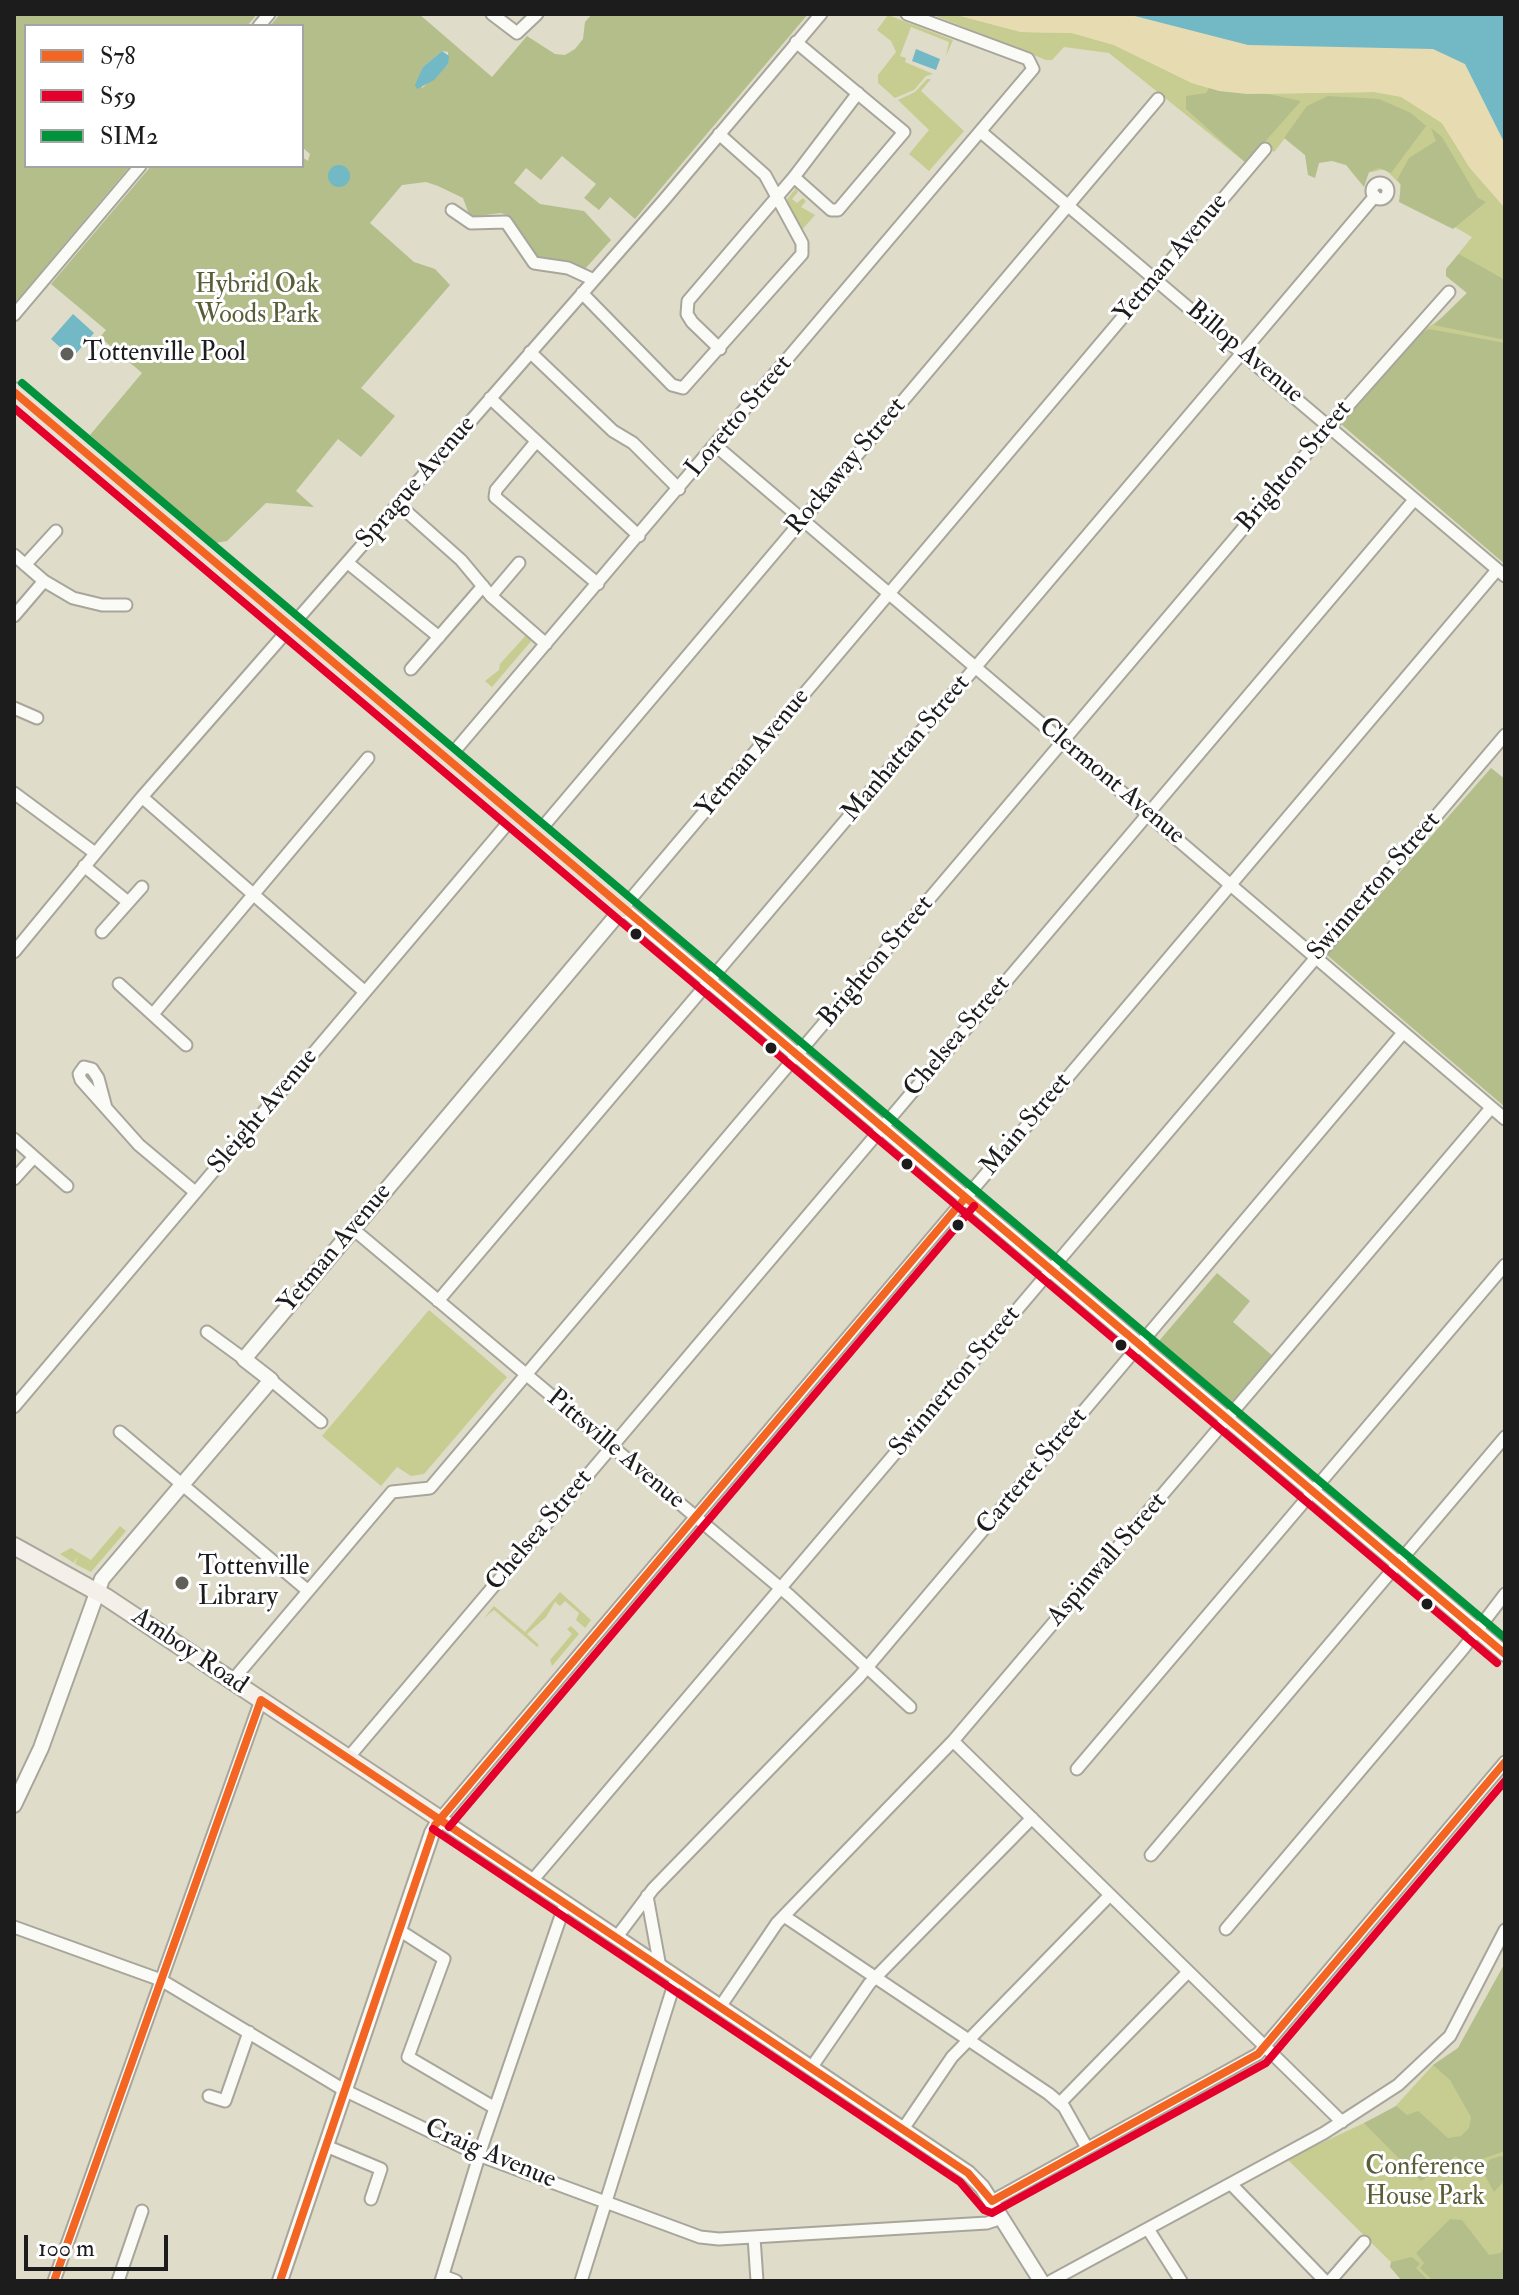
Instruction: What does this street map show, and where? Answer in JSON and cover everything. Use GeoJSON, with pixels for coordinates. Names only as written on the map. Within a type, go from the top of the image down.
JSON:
{"type":"FeatureCollection","features":[{"type":"Feature","properties":{"kind":"main road"},"geometry":{"type":"LineString","coordinates":[[14,392],[623,908]]}},
{"type":"Feature","properties":{"kind":"main road","name":"Amboy Road"},"geometry":{"type":"LineString","coordinates":[[14,1546],[96,1591],[440,1819]]}},
{"type":"Feature","properties":{"kind":"street"},"geometry":{"type":"LineString","coordinates":[[492,14],[517,33],[537,14]]}},
{"type":"Feature","properties":{"kind":"street","name":"Sprague Avenue"},"geometry":{"type":"LineString","coordinates":[[14,952],[142,797],[594,280],[821,14]]}},
{"type":"Feature","properties":{"kind":"street","name":"Loretto Street"},"geometry":{"type":"LineString","coordinates":[[447,760],[1031,72],[1032,64],[1028,59],[907,14]]}},
{"type":"Feature","properties":{"kind":"street"},"geometry":{"type":"LineString","coordinates":[[794,177],[835,211],[903,135],[902,128],[796,42]]}},
{"type":"Feature","properties":{"kind":"street"},"geometry":{"type":"LineString","coordinates":[[720,349],[692,322],[686,307],[794,177],[858,93]]}},
{"type":"Feature","properties":{"kind":"street","name":"Rockaway Street"},"geometry":{"type":"LineString","coordinates":[[536,835],[1158,99]]}},
{"type":"Feature","properties":{"kind":"street","name":"Billop Avenue"},"geometry":{"type":"LineString","coordinates":[[981,132],[1501,573]]}},
{"type":"Feature","properties":{"kind":"street"},"geometry":{"type":"LineString","coordinates":[[582,293],[676,388],[686,386],[720,349],[803,252],[802,243],[765,175],[719,134]]}},
{"type":"Feature","properties":{"kind":"street","name":"Yetman Avenue"},"geometry":{"type":"LineString","coordinates":[[244,1359],[1265,149]]}},
{"type":"Feature","properties":{"kind":"street"},"geometry":{"type":"LineString","coordinates":[[14,315],[138,168]]}},
{"type":"Feature","properties":{"kind":"street","name":"Manhattan Street"},"geometry":{"type":"LineString","coordinates":[[438,1301],[1375,196]]}},
{"type":"Feature","properties":{"kind":"street"},"geometry":{"type":"LineString","coordinates":[[452,210],[471,223],[506,222],[534,263],[568,268],[594,280]]}},
{"type":"Feature","properties":{"kind":"street","name":"Brighton Street"},"geometry":{"type":"LineString","coordinates":[[232,1681],[392,1492],[430,1488],[1330,426],[1449,292]]}},
{"type":"Feature","properties":{"kind":"street"},"geometry":{"type":"LineString","coordinates":[[530,352],[613,431],[633,443],[679,489]]}},
{"type":"Feature","properties":{"kind":"street"},"geometry":{"type":"LineString","coordinates":[[490,398],[535,443],[639,536]]}},
{"type":"Feature","properties":{"kind":"street"},"geometry":{"type":"LineString","coordinates":[[535,443],[494,495],[598,584]]}},
{"type":"Feature","properties":{"kind":"street","name":"Clermont Avenue"},"geometry":{"type":"LineString","coordinates":[[716,446],[1505,1119]]}},
{"type":"Feature","properties":{"kind":"street","name":"Chelsea Street"},"geometry":{"type":"LineString","coordinates":[[348,1758],[1414,500]]}},
{"type":"Feature","properties":{"kind":"street"},"geometry":{"type":"LineString","coordinates":[[398,504],[461,560],[491,596],[546,644]]}},
{"type":"Feature","properties":{"kind":"street"},"geometry":{"type":"LineString","coordinates":[[25,565],[56,531]]}},
{"type":"Feature","properties":{"kind":"street"},"geometry":{"type":"LineString","coordinates":[[14,555],[44,581],[85,602],[126,605]]}},
{"type":"Feature","properties":{"kind":"street"},"geometry":{"type":"LineString","coordinates":[[348,563],[439,637]]}},
{"type":"Feature","properties":{"kind":"street"},"geometry":{"type":"LineString","coordinates":[[491,596],[519,563]]}},
{"type":"Feature","properties":{"kind":"street","name":"Main Street"},"geometry":{"type":"LineString","coordinates":[[280,2281],[432,1833],[440,1819],[1231,884],[1501,573]]}},
{"type":"Feature","properties":{"kind":"street"},"geometry":{"type":"LineString","coordinates":[[14,616],[44,581]]}},
{"type":"Feature","properties":{"kind":"street"},"geometry":{"type":"LineString","coordinates":[[411,669],[483,586]]}},
{"type":"Feature","properties":{"kind":"street"},"geometry":{"type":"LineString","coordinates":[[14,708],[37,718]]}},
{"type":"Feature","properties":{"kind":"street","name":"Swinnerton Street"},"geometry":{"type":"LineString","coordinates":[[531,1882],[1314,956],[1505,735]]}},
{"type":"Feature","properties":{"kind":"street"},"geometry":{"type":"LineString","coordinates":[[153,1014],[368,758]]}},
{"type":"Feature","properties":{"kind":"street"},"geometry":{"type":"LineString","coordinates":[[14,793],[95,853]]}},
{"type":"Feature","properties":{"kind":"street"},"geometry":{"type":"LineString","coordinates":[[142,797],[365,992]]}},
{"type":"Feature","properties":{"kind":"street","name":"Sleight Avenue"},"geometry":{"type":"LineString","coordinates":[[14,1407],[514,816]]}},
{"type":"Feature","properties":{"kind":"street"},"geometry":{"type":"LineString","coordinates":[[84,866],[128,902]]}},
{"type":"Feature","properties":{"kind":"street"},"geometry":{"type":"LineString","coordinates":[[102,932],[142,887]]}},
{"type":"Feature","properties":{"kind":"street"},"geometry":{"type":"LineString","coordinates":[[623,908],[1505,1654]]}},
{"type":"Feature","properties":{"kind":"street"},"geometry":{"type":"LineString","coordinates":[[119,984],[186,1045]]}},
{"type":"Feature","properties":{"kind":"street","name":"Carteret Street"},"geometry":{"type":"LineString","coordinates":[[616,1938],[647,1896],[868,1666],[1402,1034]]}},
{"type":"Feature","properties":{"kind":"street"},"geometry":{"type":"LineString","coordinates":[[106,1108],[146,1152],[195,1192]]}},
{"type":"Feature","properties":{"kind":"street","name":"Aspinwall Street"},"geometry":{"type":"LineString","coordinates":[[720,2007],[784,1916],[953,1741],[1491,1108]]}},
{"type":"Feature","properties":{"kind":"street"},"geometry":{"type":"LineString","coordinates":[[14,1139],[67,1186]]}},
{"type":"Feature","properties":{"kind":"street"},"geometry":{"type":"LineString","coordinates":[[14,1179],[34,1157]]}},
{"type":"Feature","properties":{"kind":"street","name":"Pittsville Avenue"},"geometry":{"type":"LineString","coordinates":[[353,1229],[781,1589],[910,1707]]}},
{"type":"Feature","properties":{"kind":"street"},"geometry":{"type":"LineString","coordinates":[[1077,1769],[1505,1265]]}},
{"type":"Feature","properties":{"kind":"street"},"geometry":{"type":"LineString","coordinates":[[207,1332],[321,1422]]}},
{"type":"Feature","properties":{"kind":"street"},"geometry":{"type":"LineString","coordinates":[[14,1805],[41,1748],[96,1591],[105,1574],[271,1380]]}},
{"type":"Feature","properties":{"kind":"street"},"geometry":{"type":"LineString","coordinates":[[120,1432],[307,1590]]}},
{"type":"Feature","properties":{"kind":"street"},"geometry":{"type":"LineString","coordinates":[[1151,1855],[1505,1437]]}},
{"type":"Feature","properties":{"kind":"street"},"geometry":{"type":"LineString","coordinates":[[1226,1929],[1505,1594]]}},
{"type":"Feature","properties":{"kind":"street"},"geometry":{"type":"LineString","coordinates":[[54,2281],[261,1700]]}},
{"type":"Feature","properties":{"kind":"street"},"geometry":{"type":"LineString","coordinates":[[953,1741],[1342,2122]]}},
{"type":"Feature","properties":{"kind":"street"},"geometry":{"type":"LineString","coordinates":[[992,2201],[1245,2062],[1265,2046],[1505,1762]]}},
{"type":"Feature","properties":{"kind":"street"},"geometry":{"type":"LineString","coordinates":[[811,2068],[875,1977],[1032,1818]]}},
{"type":"Feature","properties":{"kind":"street","name":"Amboy Road"},"geometry":{"type":"LineString","coordinates":[[440,1819],[974,2178],[992,2201],[1041,2281]]}},
{"type":"Feature","properties":{"kind":"street"},"geometry":{"type":"LineString","coordinates":[[903,2129],[943,2067],[1110,1895]]}},
{"type":"Feature","properties":{"kind":"street"},"geometry":{"type":"LineString","coordinates":[[647,1896],[660,1967]]}},
{"type":"Feature","properties":{"kind":"street"},"geometry":{"type":"LineString","coordinates":[[456,2281],[442,2279],[495,2108],[565,1904]]}},
{"type":"Feature","properties":{"kind":"street"},"geometry":{"type":"LineString","coordinates":[[784,1916],[1060,2103],[1087,2148]]}},
{"type":"Feature","properties":{"kind":"street","name":"Craig Avenue"},"geometry":{"type":"LineString","coordinates":[[14,1927],[161,1980],[344,2090],[481,2156],[707,2238],[987,2223],[1002,2218]]}},
{"type":"Feature","properties":{"kind":"street"},"geometry":{"type":"LineString","coordinates":[[399,1930],[444,1959],[408,2057],[495,2108]]}},
{"type":"Feature","properties":{"kind":"street"},"geometry":{"type":"LineString","coordinates":[[1051,2281],[1342,2122],[1398,2085],[1444,2043],[1505,1930]]}},
{"type":"Feature","properties":{"kind":"street"},"geometry":{"type":"LineString","coordinates":[[1060,2103],[1188,1972]]}},
{"type":"Feature","properties":{"kind":"street"},"geometry":{"type":"LineString","coordinates":[[581,2281],[676,1978]]}},
{"type":"Feature","properties":{"kind":"street"},"geometry":{"type":"LineString","coordinates":[[209,2096],[225,2101],[249,2032]]}},
{"type":"Feature","properties":{"kind":"street"},"geometry":{"type":"LineString","coordinates":[[326,2146],[381,2169],[371,2199]]}},
{"type":"Feature","properties":{"kind":"street"},"geometry":{"type":"LineString","coordinates":[[1231,2184],[1328,2281],[1364,2242]]}},
{"type":"Feature","properties":{"kind":"street"},"geometry":{"type":"LineString","coordinates":[[118,2281],[142,2211]]}},
{"type":"Feature","properties":{"kind":"street"},"geometry":{"type":"LineString","coordinates":[[1148,2229],[1181,2281]]}},
{"type":"Feature","properties":{"kind":"street"},"geometry":{"type":"LineString","coordinates":[[754,2237],[757,2281]]}},
{"type":"Feature","properties":{"kind":"green space"},"geometry":{"type":"Polygon","coordinates":[[[14,14],[257,14],[249,24],[24,24],[24,168],[128,168],[14,304],[14,14]]]}},
{"type":"Feature","properties":{"kind":"green space","name":"Hybrid Oak Woods Park"},"geometry":{"type":"Polygon","coordinates":[[[280,14],[419,14],[492,77],[527,36],[555,54],[565,55],[575,49],[583,39],[585,22],[592,14],[808,14],[635,219],[610,197],[599,210],[584,198],[596,184],[562,156],[541,180],[526,168],[514,183],[540,204],[584,211],[611,240],[584,270],[538,258],[509,216],[501,213],[470,217],[463,198],[438,186],[426,182],[402,185],[370,223],[414,262],[435,269],[450,285],[361,388],[395,416],[361,457],[338,439],[296,491],[314,507],[266,503],[227,541],[215,543],[90,435],[142,373],[100,337],[106,330],[51,284],[149,168],[304,168],[304,158],[308,161],[310,154],[304,149],[304,24],[272,24],[280,14]],[[442,51],[423,67],[422,88],[448,64],[448,52],[442,51]]]}},
{"type":"Feature","properties":{"kind":"green space"},"geometry":{"type":"Polygon","coordinates":[[[931,14],[953,14],[1021,32],[1072,33],[1114,45],[1192,83],[1219,91],[1247,94],[1375,92],[1401,96],[1442,123],[1470,168],[1505,208],[1505,564],[1341,424],[1415,336],[1449,313],[1467,293],[1446,276],[1446,269],[1472,237],[1401,196],[1400,184],[1385,169],[1367,173],[1285,138],[1274,152],[1262,145],[1246,163],[1109,53],[1064,47],[1052,60],[1046,60],[931,14]]]}},
{"type":"Feature","properties":{"kind":"green space"},"geometry":{"type":"Polygon","coordinates":[[[888,15],[953,40],[946,56],[949,42],[911,27],[900,56],[906,58],[905,62],[933,74],[926,76],[914,90],[895,98],[878,83],[878,75],[896,52],[891,41],[877,30],[888,15]]]}},
{"type":"Feature","properties":{"kind":"green space"},"geometry":{"type":"Polygon","coordinates":[[[927,79],[931,79],[921,91],[964,131],[929,171],[909,154],[929,130],[898,100],[915,92],[927,79]]]}},
{"type":"Feature","properties":{"kind":"green space"},"geometry":{"type":"Polygon","coordinates":[[[1209,88],[1301,101],[1246,163],[1186,109],[1186,96],[1206,93],[1209,88]]]}},
{"type":"Feature","properties":{"kind":"green space"},"geometry":{"type":"Polygon","coordinates":[[[1328,96],[1379,99],[1411,113],[1426,126],[1391,173],[1379,168],[1369,172],[1364,187],[1346,165],[1332,161],[1319,163],[1315,178],[1308,175],[1305,155],[1284,138],[1307,106],[1328,96]]]}},
{"type":"Feature","properties":{"kind":"green space"},"geometry":{"type":"Polygon","coordinates":[[[1431,128],[1442,137],[1478,198],[1486,202],[1453,229],[1399,202],[1401,184],[1397,180],[1409,158],[1436,141],[1431,128]]]}},
{"type":"Feature","properties":{"kind":"green space"},"geometry":{"type":"Polygon","coordinates":[[[796,188],[798,192],[792,199],[797,203],[803,198],[806,201],[801,207],[815,215],[801,231],[785,202],[796,188]]]}},
{"type":"Feature","properties":{"kind":"green space"},"geometry":{"type":"Polygon","coordinates":[[[1459,254],[1505,280],[1505,340],[1434,325],[1467,293],[1446,276],[1446,269],[1459,254]]]}},
{"type":"Feature","properties":{"kind":"green space"},"geometry":{"type":"Polygon","coordinates":[[[1429,329],[1505,343],[1505,564],[1341,424],[1415,336],[1429,329]]]}},
{"type":"Feature","properties":{"kind":"green space"},"geometry":{"type":"Polygon","coordinates":[[[527,634],[533,639],[492,687],[485,681],[499,670],[500,664],[527,634]]]}},
{"type":"Feature","properties":{"kind":"green space"},"geometry":{"type":"Polygon","coordinates":[[[1491,768],[1505,779],[1505,1107],[1327,955],[1491,768]]]}},
{"type":"Feature","properties":{"kind":"green space"},"geometry":{"type":"Polygon","coordinates":[[[1217,1273],[1250,1301],[1233,1322],[1274,1357],[1234,1405],[1159,1341],[1217,1273]]]}},
{"type":"Feature","properties":{"kind":"green space"},"geometry":{"type":"Polygon","coordinates":[[[429,1310],[507,1377],[424,1474],[411,1476],[397,1467],[381,1486],[322,1436],[429,1310]]]}},
{"type":"Feature","properties":{"kind":"green space"},"geometry":{"type":"Polygon","coordinates":[[[120,1526],[126,1531],[91,1572],[75,1564],[78,1556],[74,1563],[60,1554],[71,1548],[91,1560],[120,1526]]]}},
{"type":"Feature","properties":{"kind":"green space"},"geometry":{"type":"Polygon","coordinates":[[[560,1592],[591,1620],[585,1628],[576,1620],[579,1613],[565,1601],[560,1606],[555,1602],[546,1617],[527,1634],[539,1645],[537,1647],[494,1610],[484,1618],[494,1606],[525,1632],[560,1592]]]}},
{"type":"Feature","properties":{"kind":"green space"},"geometry":{"type":"Polygon","coordinates":[[[571,1626],[579,1634],[552,1666],[550,1660],[572,1634],[567,1629],[571,1626]]]}},
{"type":"Feature","properties":{"kind":"green space","name":"Conference House Park"},"geometry":{"type":"Polygon","coordinates":[[[1505,1963],[1505,2281],[1410,2281],[1287,2159],[1392,2110],[1433,2065],[1458,2048],[1505,1963]]]}},
{"type":"Feature","properties":{"kind":"green space"},"geometry":{"type":"Polygon","coordinates":[[[1505,1963],[1505,2151],[1464,2165],[1456,2156],[1421,2181],[1364,2123],[1396,2106],[1407,2115],[1418,2111],[1448,2138],[1461,2136],[1469,2128],[1471,2117],[1450,2080],[1433,2065],[1458,2048],[1505,1963]]]}},
{"type":"Feature","properties":{"kind":"green space"},"geometry":{"type":"Polygon","coordinates":[[[1501,2156],[1505,2158],[1505,2180],[1494,2192],[1483,2172],[1489,2160],[1501,2156]]]}},
{"type":"Feature","properties":{"kind":"green space"},"geometry":{"type":"Polygon","coordinates":[[[1450,2219],[1462,2220],[1489,2255],[1501,2253],[1505,2244],[1505,2281],[1433,2281],[1420,2268],[1424,2263],[1416,2253],[1450,2219]]]}},
{"type":"Feature","properties":{"kind":"green space"},"geometry":{"type":"Polygon","coordinates":[[[1412,2257],[1420,2264],[1416,2268],[1429,2281],[1402,2281],[1390,2267],[1391,2262],[1412,2257]]]}},
{"type":"Feature","properties":{"kind":"sand"},"geometry":{"type":"Polygon","coordinates":[[[953,14],[1127,14],[1248,45],[1433,49],[1465,64],[1505,144],[1505,208],[1470,168],[1442,123],[1401,97],[1374,92],[1247,94],[1219,91],[1192,83],[1114,45],[1072,33],[1021,32],[953,14]]]}},
{"type":"Feature","properties":{"kind":"water"},"geometry":{"type":"Polygon","coordinates":[[[1127,14],[1505,14],[1505,144],[1465,64],[1433,49],[1248,45],[1127,14]]]}},
{"type":"Feature","properties":{"kind":"water"},"geometry":{"type":"Polygon","coordinates":[[[916,49],[940,59],[936,70],[912,61],[916,49]]]}},
{"type":"Feature","properties":{"kind":"water"},"geometry":{"type":"Polygon","coordinates":[[[442,51],[449,56],[448,64],[434,80],[417,89],[415,85],[423,67],[442,51]]]}},
{"type":"Feature","properties":{"kind":"water"},"geometry":{"type":"Polygon","coordinates":[[[339,165],[347,168],[350,176],[347,184],[339,187],[331,184],[328,176],[331,168],[339,165]]]}},
{"type":"Feature","properties":{"kind":"water"},"geometry":{"type":"Polygon","coordinates":[[[73,314],[94,333],[72,358],[51,339],[73,314]]]}},
{"type":"Feature","properties":{"kind":"transit line","name":"SIM2"},"geometry":{"type":"LineString","coordinates":[[22,383],[1505,1638]]}},
{"type":"Feature","properties":{"kind":"transit line","name":"S78"},"geometry":{"type":"LineString","coordinates":[[14,392],[1505,1654]]}},
{"type":"Feature","properties":{"kind":"transit line","name":"S59"},"geometry":{"type":"LineString","coordinates":[[14,408],[1497,1663]]}},
{"type":"Feature","properties":{"kind":"transit line","name":"S78"},"geometry":{"type":"LineString","coordinates":[[280,2281],[435,1825],[965,1198]]}},
{"type":"Feature","properties":{"kind":"transit line","name":"S59"},"geometry":{"type":"LineString","coordinates":[[449,1827],[974,1206]]}},
{"type":"Feature","properties":{"kind":"transit line","name":"S78"},"geometry":{"type":"LineString","coordinates":[[54,2281],[261,1700],[968,2173],[992,2201],[1258,2054],[1505,1762]]}},
{"type":"Feature","properties":{"kind":"transit line","name":"S59"},"geometry":{"type":"LineString","coordinates":[[433,1829],[960,2182],[984,2210],[992,2213],[1266,2063],[1505,1781]]}},
{"type":"Feature","properties":{"kind":"place","name":"Tottenville Pool"},"geometry":{"type":"Point","coordinates":[67,354]}},
{"type":"Feature","properties":{"kind":"place","name":"Tottenville Library"},"geometry":{"type":"Point","coordinates":[182,1583]}}]}
